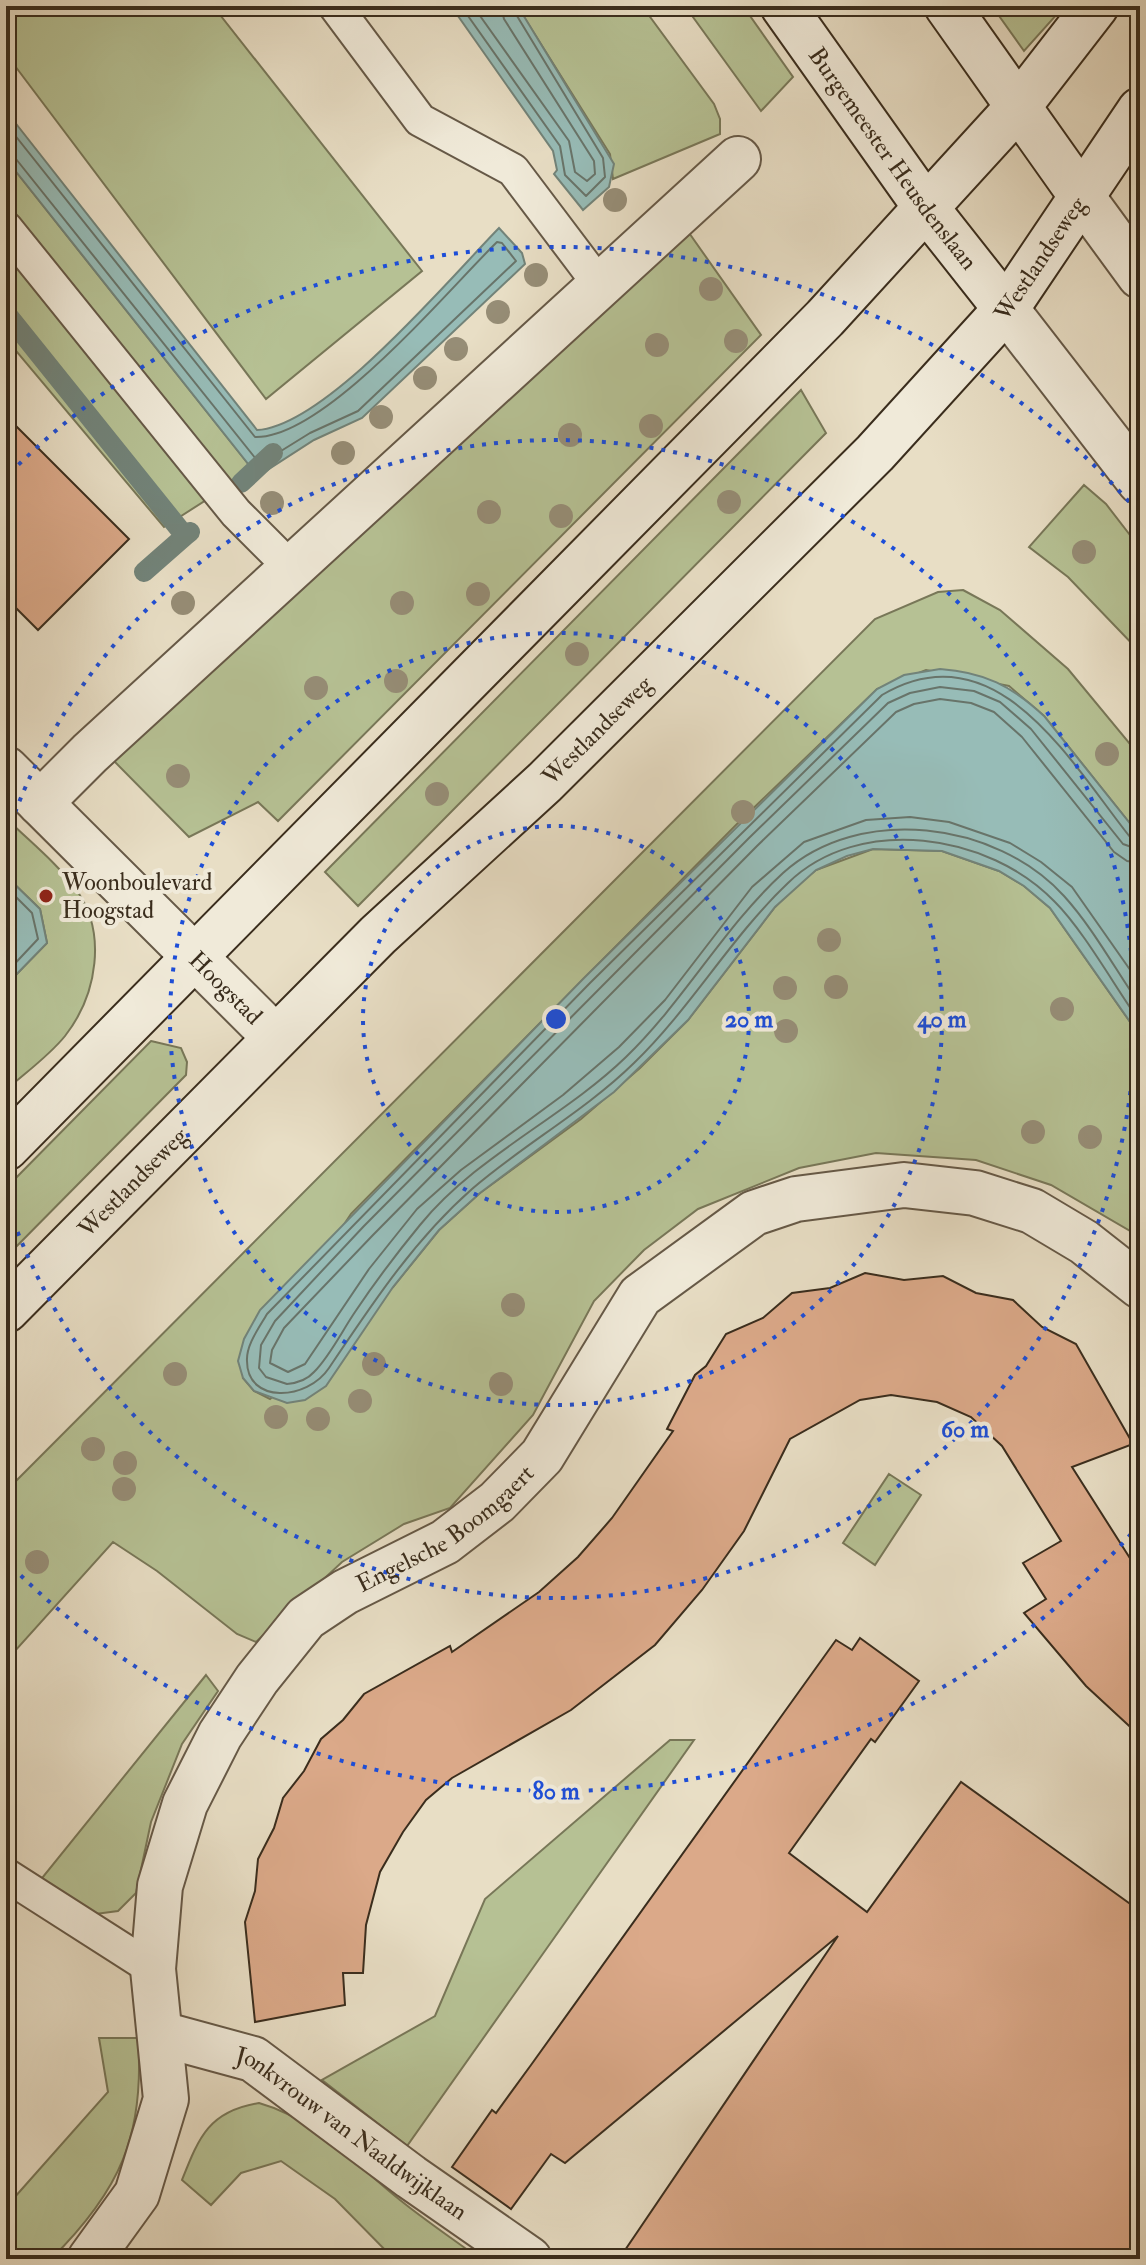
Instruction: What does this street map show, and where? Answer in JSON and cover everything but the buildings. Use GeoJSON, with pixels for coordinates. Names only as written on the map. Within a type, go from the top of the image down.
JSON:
{"type":"FeatureCollection","features":[{"type":"Feature","properties":{"kind":"main road","name":"Burgemeester Heusdenslaan"},"geometry":{"type":"LineString","coordinates":[[783,6],[927,209],[1140,482]]}},
{"type":"Feature","properties":{"kind":"main road"},"geometry":{"type":"LineString","coordinates":[[947,6],[1140,276]]}},
{"type":"Feature","properties":{"kind":"main road"},"geometry":{"type":"LineString","coordinates":[[6,1148],[825,318],[1017,108],[1096,6]]}},
{"type":"Feature","properties":{"kind":"main road","name":"Westlandseweg"},"geometry":{"type":"LineString","coordinates":[[6,1310],[378,935],[545,782],[826,503],[1006,309],[1080,194],[1140,110]]}},
{"type":"Feature","properties":{"kind":"main road"},"geometry":{"type":"LineString","coordinates":[[40,803],[291,568],[738,159]]}},
{"type":"Feature","properties":{"kind":"main road","name":"Hoogstad"},"geometry":{"type":"LineString","coordinates":[[6,769],[275,1037]]}},
{"type":"Feature","properties":{"kind":"main road","name":"Engelsche Boomgaert"},"geometry":{"type":"LineString","coordinates":[[90,2259],[137,2194],[166,2099],[153,1969],[160,1886],[185,1804],[220,1735],[257,1679],[306,1618],[345,1592],[445,1542],[497,1502],[542,1456],[640,1296],[700,1249],[754,1213],[796,1199],[904,1185],[975,1193],[1032,1211],[1084,1242],[1140,1286]]}},
{"type":"Feature","properties":{"kind":"main road","name":"Jonkvrouw van Naaldwijklaan"},"geometry":{"type":"LineString","coordinates":[[161,2034],[253,2059],[411,2177],[529,2259]]}},
{"type":"Feature","properties":{"kind":"lane"},"geometry":{"type":"LineString","coordinates":[[335,6],[420,120],[513,170],[599,284]]}},
{"type":"Feature","properties":{"kind":"lane"},"geometry":{"type":"LineString","coordinates":[[6,228],[236,513],[291,568]]}},
{"type":"Feature","properties":{"kind":"lane"},"geometry":{"type":"LineString","coordinates":[[6,1875],[153,1969]]}},
{"type":"Feature","properties":{"kind":"green space"},"geometry":{"type":"Polygon","coordinates":[[[6,6],[213,6],[422,271],[266,399],[6,54],[6,6]]]}},
{"type":"Feature","properties":{"kind":"green space"},"geometry":{"type":"Polygon","coordinates":[[[517,6],[642,6],[714,104],[720,119],[720,134],[613,179],[610,154],[517,6]]]}},
{"type":"Feature","properties":{"kind":"green space"},"geometry":{"type":"Polygon","coordinates":[[[685,6],[743,6],[793,77],[761,111],[685,6]]]}},
{"type":"Feature","properties":{"kind":"green space"},"geometry":{"type":"Polygon","coordinates":[[[992,6],[1055,6],[1059,12],[1024,51],[992,6]]]}},
{"type":"Feature","properties":{"kind":"green space"},"geometry":{"type":"Polygon","coordinates":[[[6,159],[253,470],[164,527],[6,339],[6,159]]]}},
{"type":"Feature","properties":{"kind":"green space"},"geometry":{"type":"Polygon","coordinates":[[[687,230],[761,335],[278,821],[258,802],[189,837],[114,761],[687,230]]]}},
{"type":"Feature","properties":{"kind":"green space"},"geometry":{"type":"Polygon","coordinates":[[[801,390],[826,433],[358,906],[325,872],[801,390]]]}},
{"type":"Feature","properties":{"kind":"green space"},"geometry":{"type":"Polygon","coordinates":[[[1084,485],[1106,504],[1140,548],[1140,652],[1068,577],[1029,547],[1084,485]]]}},
{"type":"Feature","properties":{"kind":"green space"},"geometry":{"type":"Polygon","coordinates":[[[963,590],[1000,610],[1068,669],[1140,756],[1140,836],[1044,716],[1009,686],[926,670],[877,689],[736,825],[351,1214],[243,1378],[254,1391],[270,1399],[393,1287],[439,1230],[480,1193],[581,1119],[640,1068],[688,1020],[775,907],[796,886],[816,870],[873,849],[942,851],[999,871],[1024,886],[1050,908],[1140,1036],[1140,1253],[1130,1231],[1051,1185],[976,1160],[876,1153],[799,1168],[698,1209],[644,1250],[594,1301],[533,1415],[450,1508],[404,1524],[342,1562],[256,1642],[237,1634],[157,1571],[113,1542],[6,1661],[6,1491],[875,619],[938,592],[963,590]]]}},
{"type":"Feature","properties":{"kind":"green space"},"geometry":{"type":"Polygon","coordinates":[[[6,818],[68,878],[85,905],[95,943],[91,983],[76,1020],[52,1050],[6,1090],[6,985],[47,943],[40,909],[6,876],[6,818]]]}},
{"type":"Feature","properties":{"kind":"green space"},"geometry":{"type":"Polygon","coordinates":[[[151,1041],[181,1048],[187,1062],[186,1075],[6,1257],[6,1188],[151,1041]]]}},
{"type":"Feature","properties":{"kind":"green space"},"geometry":{"type":"Polygon","coordinates":[[[889,1474],[921,1495],[875,1565],[843,1543],[889,1474]]]}},
{"type":"Feature","properties":{"kind":"green space"},"geometry":{"type":"Polygon","coordinates":[[[206,1675],[218,1691],[182,1744],[151,1822],[136,1893],[118,1911],[88,1915],[38,1883],[206,1675]]]}},
{"type":"Feature","properties":{"kind":"green space"},"geometry":{"type":"Polygon","coordinates":[[[670,1740],[694,1740],[407,2146],[322,2080],[435,2016],[485,1899],[670,1740]]]}},
{"type":"Feature","properties":{"kind":"green space"},"geometry":{"type":"Polygon","coordinates":[[[99,2038],[138,2038],[137,2104],[123,2159],[95,2209],[51,2259],[6,2259],[6,2207],[108,2092],[99,2038]]]}},
{"type":"Feature","properties":{"kind":"green space"},"geometry":{"type":"Polygon","coordinates":[[[259,2103],[280,2110],[317,2131],[410,2208],[480,2259],[394,2259],[335,2199],[281,2161],[241,2173],[211,2205],[182,2180],[194,2151],[208,2128],[217,2120],[228,2112],[259,2103]]]}},
{"type":"Feature","properties":{"kind":"water"},"geometry":{"type":"Polygon","coordinates":[[[451,6],[517,6],[525,18],[614,164],[609,187],[583,210],[554,174],[557,170],[553,151],[451,6]]]}},
{"type":"Feature","properties":{"kind":"water"},"geometry":{"type":"Polygon","coordinates":[[[6,111],[257,430],[285,422],[317,404],[351,378],[419,313],[499,228],[522,253],[525,264],[362,418],[314,440],[261,474],[253,470],[6,159],[6,111]]]}},
{"type":"Feature","properties":{"kind":"water"},"geometry":{"type":"Polygon","coordinates":[[[940,669],[984,677],[1032,705],[1140,836],[1140,1036],[1050,908],[1024,886],[999,871],[942,851],[873,849],[847,856],[816,870],[775,907],[688,1020],[614,1092],[480,1193],[439,1230],[393,1287],[326,1386],[305,1400],[287,1403],[254,1391],[243,1378],[238,1361],[244,1339],[260,1310],[584,978],[877,689],[904,675],[940,669]]]}},
{"type":"Feature","properties":{"kind":"water"},"geometry":{"type":"Polygon","coordinates":[[[6,876],[40,909],[47,943],[6,985],[6,876]]]}},
{"type":"Feature","properties":{"kind":"waterway"},"geometry":{"type":"LineString","coordinates":[[6,313],[185,536],[190,532]]}},
{"type":"Feature","properties":{"kind":"waterway"},"geometry":{"type":"LineString","coordinates":[[241,483],[273,453]]}},
{"type":"Feature","properties":{"kind":"waterway"},"geometry":{"type":"LineString","coordinates":[[144,572],[185,536]]}},
{"type":"Feature","properties":{"kind":"place","name":"Woonboulevard Hoogstad"},"geometry":{"type":"Point","coordinates":[46,896]}}]}
